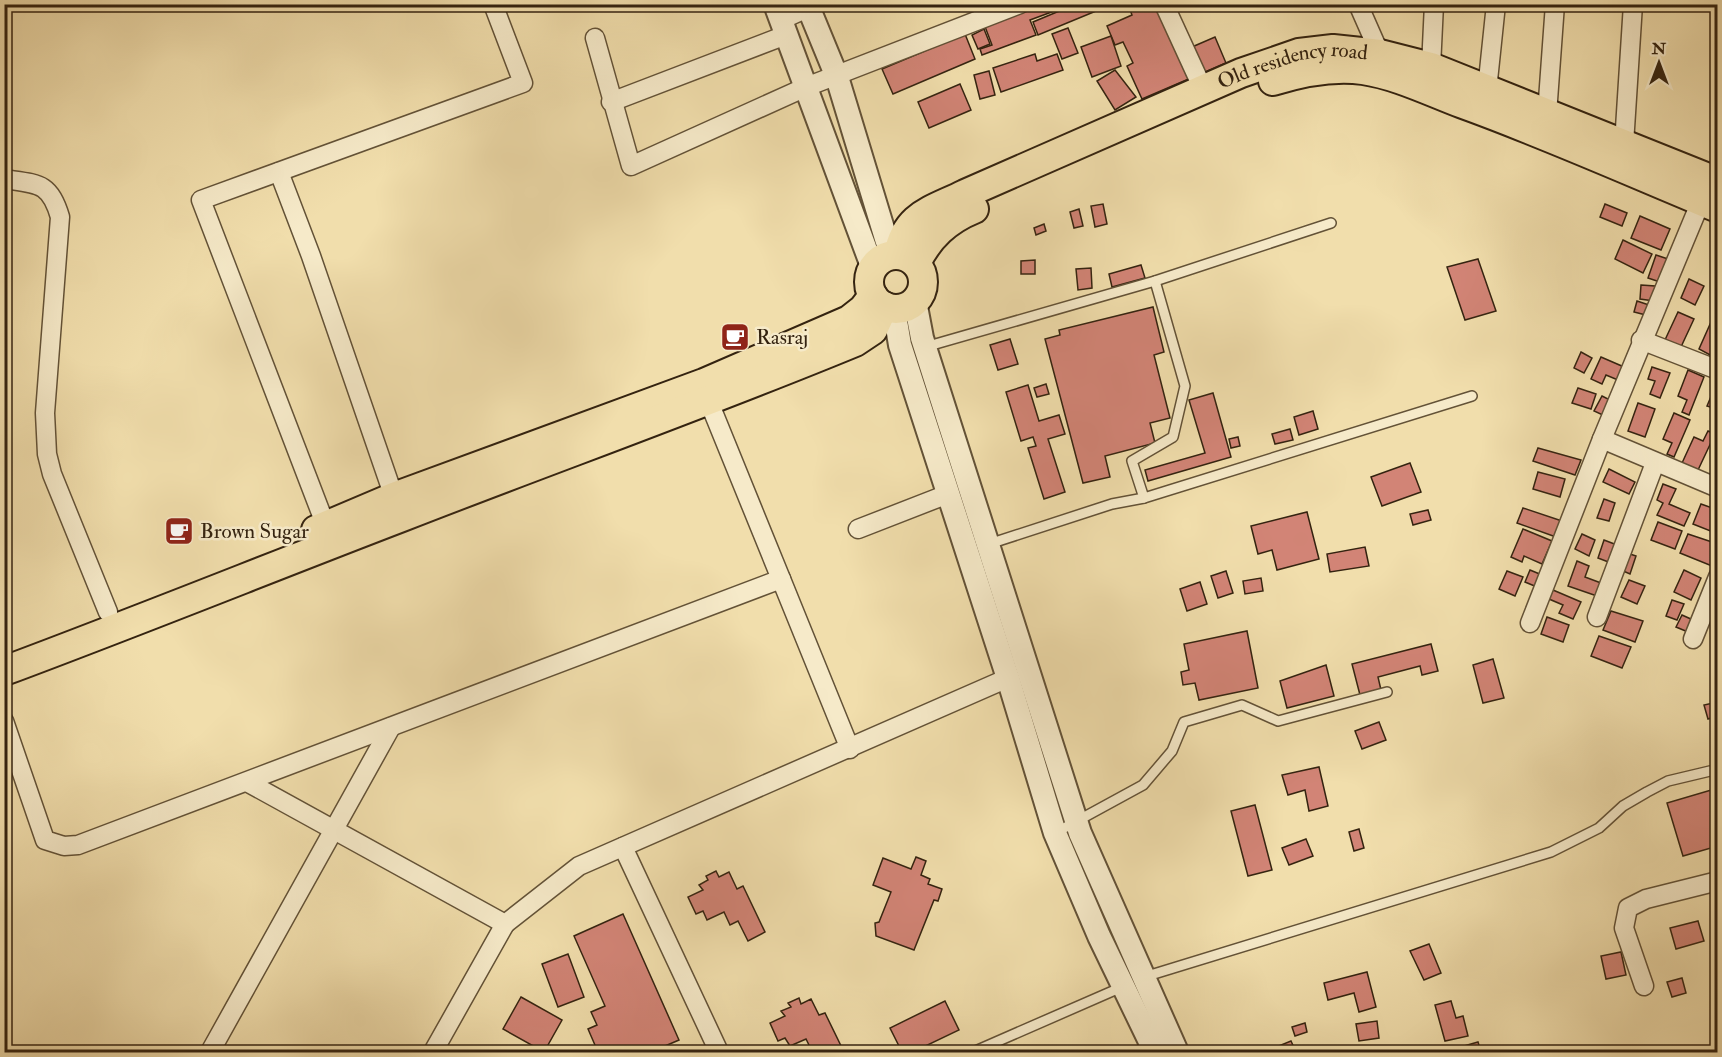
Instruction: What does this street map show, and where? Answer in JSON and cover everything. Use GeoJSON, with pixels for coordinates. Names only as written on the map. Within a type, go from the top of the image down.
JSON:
{"type":"FeatureCollection","features":[{"type":"Feature","properties":{"kind":"highway","name":"Old residency road"},"geometry":{"type":"LineString","coordinates":[[893,282],[904,232],[923,214],[1203,89],[1299,53],[1333,49],[1380,54],[1431,67],[1624,144],[1712,197]]}},
{"type":"Feature","properties":{"kind":"highway","name":"Old residency road"},"geometry":{"type":"LineString","coordinates":[[893,282],[934,235],[963,213],[1246,90],[1301,72],[1363,70],[1407,83],[1712,197]]}},
{"type":"Feature","properties":{"kind":"highway"},"geometry":{"type":"LineString","coordinates":[[4,652],[108,612],[709,402],[855,342],[873,330],[893,282]]}},
{"type":"Feature","properties":{"kind":"highway"},"geometry":{"type":"LineString","coordinates":[[4,671],[330,535],[394,497],[704,383],[849,320],[893,282]]}},
{"type":"Feature","properties":{"kind":"street"},"geometry":{"type":"LineString","coordinates":[[330,535],[201,200],[523,83],[493,4]]}},
{"type":"Feature","properties":{"kind":"street"},"geometry":{"type":"LineString","coordinates":[[595,38],[611,102],[631,166],[806,87],[837,77],[1020,4]]}},
{"type":"Feature","properties":{"kind":"street"},"geometry":{"type":"LineString","coordinates":[[1164,4],[1203,89]]}},
{"type":"Feature","properties":{"kind":"street"},"geometry":{"type":"LineString","coordinates":[[1358,4],[1380,54]]}},
{"type":"Feature","properties":{"kind":"street"},"geometry":{"type":"LineString","coordinates":[[1431,67],[1434,4]]}},
{"type":"Feature","properties":{"kind":"street"},"geometry":{"type":"LineString","coordinates":[[1487,90],[1496,4]]}},
{"type":"Feature","properties":{"kind":"street"},"geometry":{"type":"LineString","coordinates":[[1547,114],[1555,4]]}},
{"type":"Feature","properties":{"kind":"street"},"geometry":{"type":"LineString","coordinates":[[1624,144],[1633,4]]}},
{"type":"Feature","properties":{"kind":"street"},"geometry":{"type":"LineString","coordinates":[[611,102],[810,6],[837,77],[893,282],[900,345],[1008,678],[1055,833],[1099,936],[1133,982],[1177,1053]]}},
{"type":"Feature","properties":{"kind":"street"},"geometry":{"type":"LineString","coordinates":[[781,20],[806,87],[893,282],[925,346],[1076,821],[1133,982],[1155,1053]]}},
{"type":"Feature","properties":{"kind":"street"},"geometry":{"type":"LineString","coordinates":[[279,172],[311,256],[394,497]]}},
{"type":"Feature","properties":{"kind":"street"},"geometry":{"type":"LineString","coordinates":[[4,179],[30,182],[44,188],[54,198],[60,217],[45,413],[47,454],[52,474],[108,612]]}},
{"type":"Feature","properties":{"kind":"street"},"geometry":{"type":"LineString","coordinates":[[1530,623],[1641,340],[1712,197]]}},
{"type":"Feature","properties":{"kind":"street"},"geometry":{"type":"LineString","coordinates":[[1641,340],[1718,370]]}},
{"type":"Feature","properties":{"kind":"street"},"geometry":{"type":"LineString","coordinates":[[709,402],[850,749]]}},
{"type":"Feature","properties":{"kind":"street"},"geometry":{"type":"LineString","coordinates":[[1602,439],[1718,488]]}},
{"type":"Feature","properties":{"kind":"street"},"geometry":{"type":"LineString","coordinates":[[1597,616],[1655,463]]}},
{"type":"Feature","properties":{"kind":"street"},"geometry":{"type":"LineString","coordinates":[[858,529],[948,494]]}},
{"type":"Feature","properties":{"kind":"street"},"geometry":{"type":"LineString","coordinates":[[1693,639],[1718,577]]}},
{"type":"Feature","properties":{"kind":"street"},"geometry":{"type":"LineString","coordinates":[[4,721],[45,840],[52,844],[78,845],[781,579]]}},
{"type":"Feature","properties":{"kind":"street"},"geometry":{"type":"LineString","coordinates":[[433,1053],[505,924],[579,866],[1008,678]]}},
{"type":"Feature","properties":{"kind":"street"},"geometry":{"type":"LineString","coordinates":[[210,1053],[392,727]]}},
{"type":"Feature","properties":{"kind":"street"},"geometry":{"type":"LineString","coordinates":[[248,782],[505,924]]}},
{"type":"Feature","properties":{"kind":"street"},"geometry":{"type":"LineString","coordinates":[[623,847],[719,1053]]}},
{"type":"Feature","properties":{"kind":"street"},"geometry":{"type":"LineString","coordinates":[[1644,986],[1624,928],[1628,909],[1646,899],[1718,881]]}},
{"type":"Feature","properties":{"kind":"lane"},"geometry":{"type":"LineString","coordinates":[[925,346],[1155,281],[1331,223]]}},
{"type":"Feature","properties":{"kind":"lane"},"geometry":{"type":"LineString","coordinates":[[1144,498],[1132,461],[1173,437],[1185,386],[1155,281]]}},
{"type":"Feature","properties":{"kind":"lane"},"geometry":{"type":"LineString","coordinates":[[966,551],[1112,504],[1144,498],[1472,396]]}},
{"type":"Feature","properties":{"kind":"lane"},"geometry":{"type":"LineString","coordinates":[[1055,833],[1143,785],[1172,751],[1184,722],[1242,705],[1278,721],[1387,692]]}},
{"type":"Feature","properties":{"kind":"lane"},"geometry":{"type":"LineString","coordinates":[[973,1053],[1133,982],[1551,852],[1599,828],[1623,806],[1668,781],[1710,771]]}},
{"type":"Feature","properties":{"kind":"building"},"geometry":{"type":"Polygon","coordinates":[[[1034,4],[1055,4],[1057,10],[1030,20],[1036,35],[982,55],[980,49],[992,45],[984,24],[1034,4]]]}},
{"type":"Feature","properties":{"kind":"building"},"geometry":{"type":"Polygon","coordinates":[[[1076,4],[1113,4],[1038,35],[1033,22],[1076,4]]]}},
{"type":"Feature","properties":{"kind":"building"},"geometry":{"type":"Polygon","coordinates":[[[1128,4],[1159,4],[1191,78],[1142,99],[1127,66],[1133,63],[1123,42],[1115,45],[1107,26],[1132,15],[1128,4]]]}},
{"type":"Feature","properties":{"kind":"building"},"geometry":{"type":"Polygon","coordinates":[[[1068,28],[1078,53],[1062,59],[1052,34],[1068,28]]]}},
{"type":"Feature","properties":{"kind":"building"},"geometry":{"type":"Polygon","coordinates":[[[984,29],[990,44],[978,49],[972,35],[984,29]]]}},
{"type":"Feature","properties":{"kind":"building"},"geometry":{"type":"Polygon","coordinates":[[[965,34],[975,59],[893,94],[882,69],[965,34]]]}},
{"type":"Feature","properties":{"kind":"building"},"geometry":{"type":"Polygon","coordinates":[[[1111,36],[1121,66],[1092,77],[1081,47],[1111,36]]]}},
{"type":"Feature","properties":{"kind":"building"},"geometry":{"type":"Polygon","coordinates":[[[1215,37],[1226,63],[1203,73],[1192,47],[1215,37]]]}},
{"type":"Feature","properties":{"kind":"building"},"geometry":{"type":"Polygon","coordinates":[[[1035,54],[1037,61],[1057,54],[1063,70],[1001,92],[993,68],[1035,54]]]}},
{"type":"Feature","properties":{"kind":"building"},"geometry":{"type":"Polygon","coordinates":[[[1115,70],[1136,97],[1115,110],[1097,81],[1115,70]]]}},
{"type":"Feature","properties":{"kind":"building"},"geometry":{"type":"Polygon","coordinates":[[[989,71],[995,95],[980,99],[974,75],[989,71]]]}},
{"type":"Feature","properties":{"kind":"building"},"geometry":{"type":"Polygon","coordinates":[[[960,84],[971,110],[929,128],[918,102],[960,84]]]}},
{"type":"Feature","properties":{"kind":"building"},"geometry":{"type":"Polygon","coordinates":[[[1103,204],[1107,224],[1095,227],[1091,206],[1103,204]]]}},
{"type":"Feature","properties":{"kind":"building"},"geometry":{"type":"Polygon","coordinates":[[[1605,204],[1627,213],[1622,226],[1600,217],[1605,204]]]}},
{"type":"Feature","properties":{"kind":"building"},"geometry":{"type":"Polygon","coordinates":[[[1079,209],[1083,226],[1074,228],[1070,212],[1079,209]]]}},
{"type":"Feature","properties":{"kind":"building"},"geometry":{"type":"Polygon","coordinates":[[[1640,216],[1670,229],[1661,250],[1631,238],[1640,216]]]}},
{"type":"Feature","properties":{"kind":"building"},"geometry":{"type":"Polygon","coordinates":[[[1044,224],[1046,231],[1036,235],[1034,228],[1044,224]]]}},
{"type":"Feature","properties":{"kind":"building"},"geometry":{"type":"Polygon","coordinates":[[[1623,240],[1652,254],[1643,273],[1615,259],[1623,240]]]}},
{"type":"Feature","properties":{"kind":"building"},"geometry":{"type":"Polygon","coordinates":[[[1656,255],[1668,259],[1660,282],[1648,278],[1656,255]]]}},
{"type":"Feature","properties":{"kind":"building"},"geometry":{"type":"Polygon","coordinates":[[[1478,259],[1496,311],[1465,320],[1447,267],[1478,259]]]}},
{"type":"Feature","properties":{"kind":"building"},"geometry":{"type":"Polygon","coordinates":[[[1035,260],[1035,274],[1021,274],[1021,261],[1035,260]]]}},
{"type":"Feature","properties":{"kind":"building"},"geometry":{"type":"Polygon","coordinates":[[[1141,265],[1145,278],[1112,287],[1109,274],[1141,265]]]}},
{"type":"Feature","properties":{"kind":"building"},"geometry":{"type":"Polygon","coordinates":[[[1091,268],[1092,288],[1078,290],[1076,269],[1091,268]]]}},
{"type":"Feature","properties":{"kind":"building"},"geometry":{"type":"Polygon","coordinates":[[[1689,279],[1704,286],[1695,305],[1681,298],[1689,279]]]}},
{"type":"Feature","properties":{"kind":"building"},"geometry":{"type":"Polygon","coordinates":[[[1641,285],[1655,286],[1654,301],[1640,299],[1641,285]]]}},
{"type":"Feature","properties":{"kind":"building"},"geometry":{"type":"Polygon","coordinates":[[[1637,301],[1649,305],[1646,315],[1634,312],[1637,301]]]}},
{"type":"Feature","properties":{"kind":"building"},"geometry":{"type":"Polygon","coordinates":[[[1153,307],[1164,352],[1154,355],[1170,418],[1150,423],[1155,443],[1105,456],[1110,477],[1083,483],[1045,339],[1060,335],[1059,330],[1153,307]]]}},
{"type":"Feature","properties":{"kind":"building"},"geometry":{"type":"Polygon","coordinates":[[[1678,312],[1694,319],[1680,349],[1664,342],[1678,312]]]}},
{"type":"Feature","properties":{"kind":"building"},"geometry":{"type":"Polygon","coordinates":[[[1711,322],[1718,326],[1718,345],[1712,356],[1699,349],[1711,322]]]}},
{"type":"Feature","properties":{"kind":"building"},"geometry":{"type":"Polygon","coordinates":[[[1010,339],[1018,364],[998,370],[990,345],[1010,339]]]}},
{"type":"Feature","properties":{"kind":"building"},"geometry":{"type":"Polygon","coordinates":[[[1581,352],[1592,358],[1584,373],[1574,368],[1581,352]]]}},
{"type":"Feature","properties":{"kind":"building"},"geometry":{"type":"Polygon","coordinates":[[[1601,357],[1624,367],[1618,380],[1606,375],[1602,384],[1591,379],[1601,357]]]}},
{"type":"Feature","properties":{"kind":"building"},"geometry":{"type":"Polygon","coordinates":[[[1652,367],[1670,373],[1660,398],[1650,394],[1655,381],[1648,379],[1652,367]]]}},
{"type":"Feature","properties":{"kind":"building"},"geometry":{"type":"Polygon","coordinates":[[[1688,370],[1704,377],[1689,415],[1682,412],[1687,400],[1678,396],[1688,370]]]}},
{"type":"Feature","properties":{"kind":"building"},"geometry":{"type":"Polygon","coordinates":[[[1718,380],[1718,424],[1712,421],[1717,409],[1707,406],[1718,380]]]}},
{"type":"Feature","properties":{"kind":"building"},"geometry":{"type":"Polygon","coordinates":[[[1046,384],[1049,394],[1037,397],[1034,388],[1046,384]]]}},
{"type":"Feature","properties":{"kind":"building"},"geometry":{"type":"Polygon","coordinates":[[[1028,385],[1039,421],[1059,415],[1065,434],[1048,439],[1065,492],[1044,499],[1028,448],[1036,446],[1033,437],[1021,441],[1006,392],[1028,385]]]}},
{"type":"Feature","properties":{"kind":"building"},"geometry":{"type":"Polygon","coordinates":[[[1578,388],[1596,394],[1591,409],[1572,403],[1578,388]]]}},
{"type":"Feature","properties":{"kind":"building"},"geometry":{"type":"Polygon","coordinates":[[[1213,393],[1231,457],[1148,481],[1145,470],[1205,453],[1189,400],[1213,393]]]}},
{"type":"Feature","properties":{"kind":"building"},"geometry":{"type":"Polygon","coordinates":[[[1602,396],[1612,401],[1605,416],[1594,411],[1602,396]]]}},
{"type":"Feature","properties":{"kind":"building"},"geometry":{"type":"Polygon","coordinates":[[[1638,403],[1655,409],[1645,437],[1628,431],[1638,403]]]}},
{"type":"Feature","properties":{"kind":"building"},"geometry":{"type":"Polygon","coordinates":[[[1313,411],[1318,429],[1299,435],[1294,417],[1313,411]]]}},
{"type":"Feature","properties":{"kind":"building"},"geometry":{"type":"Polygon","coordinates":[[[1674,413],[1690,420],[1674,457],[1667,454],[1672,443],[1663,439],[1674,413]]]}},
{"type":"Feature","properties":{"kind":"building"},"geometry":{"type":"Polygon","coordinates":[[[1290,429],[1293,440],[1275,444],[1272,434],[1290,429]]]}},
{"type":"Feature","properties":{"kind":"building"},"geometry":{"type":"Polygon","coordinates":[[[1708,431],[1715,434],[1698,470],[1682,463],[1694,437],[1703,441],[1708,431]]]}},
{"type":"Feature","properties":{"kind":"building"},"geometry":{"type":"Polygon","coordinates":[[[1238,437],[1240,446],[1231,448],[1229,439],[1238,437]]]}},
{"type":"Feature","properties":{"kind":"building"},"geometry":{"type":"Polygon","coordinates":[[[1538,448],[1581,460],[1575,475],[1533,461],[1538,448]]]}},
{"type":"Feature","properties":{"kind":"building"},"geometry":{"type":"Polygon","coordinates":[[[1410,463],[1421,492],[1382,506],[1371,477],[1410,463]]]}},
{"type":"Feature","properties":{"kind":"building"},"geometry":{"type":"Polygon","coordinates":[[[1609,469],[1635,482],[1629,494],[1603,482],[1609,469]]]}},
{"type":"Feature","properties":{"kind":"building"},"geometry":{"type":"Polygon","coordinates":[[[1538,472],[1565,479],[1560,497],[1533,489],[1538,472]]]}},
{"type":"Feature","properties":{"kind":"building"},"geometry":{"type":"Polygon","coordinates":[[[1663,484],[1676,489],[1669,504],[1690,513],[1684,526],[1657,515],[1663,503],[1657,500],[1663,484]]]}},
{"type":"Feature","properties":{"kind":"building"},"geometry":{"type":"Polygon","coordinates":[[[1604,499],[1615,503],[1609,521],[1597,518],[1604,499]]]}},
{"type":"Feature","properties":{"kind":"building"},"geometry":{"type":"Polygon","coordinates":[[[1701,504],[1718,510],[1718,534],[1693,524],[1701,504]]]}},
{"type":"Feature","properties":{"kind":"building"},"geometry":{"type":"Polygon","coordinates":[[[1523,508],[1562,521],[1556,537],[1517,523],[1523,508]]]}},
{"type":"Feature","properties":{"kind":"building"},"geometry":{"type":"Polygon","coordinates":[[[1428,510],[1431,520],[1413,525],[1410,514],[1428,510]]]}},
{"type":"Feature","properties":{"kind":"building"},"geometry":{"type":"Polygon","coordinates":[[[1307,512],[1319,559],[1277,570],[1272,550],[1258,554],[1251,526],[1307,512]]]}},
{"type":"Feature","properties":{"kind":"building"},"geometry":{"type":"Polygon","coordinates":[[[1658,522],[1682,531],[1675,549],[1651,540],[1658,522]]]}},
{"type":"Feature","properties":{"kind":"building"},"geometry":{"type":"Polygon","coordinates":[[[1523,529],[1552,541],[1542,564],[1524,556],[1522,562],[1511,557],[1523,529]]]}},
{"type":"Feature","properties":{"kind":"building"},"geometry":{"type":"Polygon","coordinates":[[[1582,534],[1595,540],[1589,556],[1575,549],[1582,534]]]}},
{"type":"Feature","properties":{"kind":"building"},"geometry":{"type":"Polygon","coordinates":[[[1688,534],[1718,544],[1712,566],[1680,553],[1688,534]]]}},
{"type":"Feature","properties":{"kind":"building"},"geometry":{"type":"Polygon","coordinates":[[[1604,540],[1617,545],[1611,563],[1598,558],[1604,540]]]}},
{"type":"Feature","properties":{"kind":"building"},"geometry":{"type":"Polygon","coordinates":[[[1365,547],[1369,566],[1330,572],[1327,554],[1365,547]]]}},
{"type":"Feature","properties":{"kind":"building"},"geometry":{"type":"Polygon","coordinates":[[[1627,553],[1636,556],[1630,574],[1621,570],[1627,553]]]}},
{"type":"Feature","properties":{"kind":"building"},"geometry":{"type":"Polygon","coordinates":[[[1577,561],[1589,566],[1585,577],[1601,583],[1597,596],[1568,586],[1577,561]]]}},
{"type":"Feature","properties":{"kind":"building"},"geometry":{"type":"Polygon","coordinates":[[[1530,570],[1542,575],[1537,587],[1525,582],[1530,570]]]}},
{"type":"Feature","properties":{"kind":"building"},"geometry":{"type":"Polygon","coordinates":[[[1684,570],[1701,578],[1691,600],[1674,592],[1684,570]]]}},
{"type":"Feature","properties":{"kind":"building"},"geometry":{"type":"Polygon","coordinates":[[[1226,571],[1233,593],[1218,598],[1211,576],[1226,571]]]}},
{"type":"Feature","properties":{"kind":"building"},"geometry":{"type":"Polygon","coordinates":[[[1507,571],[1523,577],[1515,596],[1499,589],[1507,571]]]}},
{"type":"Feature","properties":{"kind":"building"},"geometry":{"type":"Polygon","coordinates":[[[1261,578],[1263,591],[1245,594],[1243,581],[1261,578]]]}},
{"type":"Feature","properties":{"kind":"building"},"geometry":{"type":"Polygon","coordinates":[[[1629,580],[1645,586],[1637,604],[1621,597],[1629,580]]]}},
{"type":"Feature","properties":{"kind":"building"},"geometry":{"type":"Polygon","coordinates":[[[1200,582],[1207,604],[1187,611],[1180,589],[1200,582]]]}},
{"type":"Feature","properties":{"kind":"building"},"geometry":{"type":"Polygon","coordinates":[[[1553,590],[1581,602],[1573,619],[1559,613],[1563,605],[1549,599],[1553,590]]]}},
{"type":"Feature","properties":{"kind":"building"},"geometry":{"type":"Polygon","coordinates":[[[1672,600],[1684,604],[1677,620],[1666,616],[1672,600]]]}},
{"type":"Feature","properties":{"kind":"building"},"geometry":{"type":"Polygon","coordinates":[[[1611,611],[1643,621],[1635,642],[1603,630],[1611,611]]]}},
{"type":"Feature","properties":{"kind":"building"},"geometry":{"type":"Polygon","coordinates":[[[1682,615],[1693,620],[1688,632],[1676,627],[1682,615]]]}},
{"type":"Feature","properties":{"kind":"building"},"geometry":{"type":"Polygon","coordinates":[[[1547,617],[1569,625],[1563,642],[1541,634],[1547,617]]]}},
{"type":"Feature","properties":{"kind":"building"},"geometry":{"type":"Polygon","coordinates":[[[1247,631],[1258,688],[1199,700],[1195,683],[1183,685],[1181,672],[1189,670],[1184,644],[1247,631]]]}},
{"type":"Feature","properties":{"kind":"building"},"geometry":{"type":"Polygon","coordinates":[[[1599,636],[1631,647],[1622,668],[1591,656],[1599,636]]]}},
{"type":"Feature","properties":{"kind":"building"},"geometry":{"type":"Polygon","coordinates":[[[1431,644],[1438,671],[1422,675],[1420,666],[1378,677],[1381,690],[1360,695],[1352,664],[1431,644]]]}},
{"type":"Feature","properties":{"kind":"building"},"geometry":{"type":"Polygon","coordinates":[[[1493,659],[1504,698],[1483,703],[1473,665],[1493,659]]]}},
{"type":"Feature","properties":{"kind":"building"},"geometry":{"type":"Polygon","coordinates":[[[1326,665],[1334,696],[1287,708],[1280,681],[1326,665]]]}},
{"type":"Feature","properties":{"kind":"building"},"geometry":{"type":"Polygon","coordinates":[[[1718,702],[1718,716],[1708,719],[1704,705],[1718,702]]]}},
{"type":"Feature","properties":{"kind":"building"},"geometry":{"type":"Polygon","coordinates":[[[1379,722],[1386,740],[1362,749],[1355,731],[1379,722]]]}},
{"type":"Feature","properties":{"kind":"building"},"geometry":{"type":"Polygon","coordinates":[[[1319,767],[1328,806],[1309,811],[1305,790],[1288,795],[1282,775],[1319,767]]]}},
{"type":"Feature","properties":{"kind":"building"},"geometry":{"type":"Polygon","coordinates":[[[1718,788],[1718,846],[1683,856],[1667,803],[1718,788]]]}},
{"type":"Feature","properties":{"kind":"building"},"geometry":{"type":"Polygon","coordinates":[[[1255,805],[1272,870],[1248,876],[1231,811],[1255,805]]]}},
{"type":"Feature","properties":{"kind":"building"},"geometry":{"type":"Polygon","coordinates":[[[1359,829],[1364,848],[1354,851],[1349,832],[1359,829]]]}},
{"type":"Feature","properties":{"kind":"building"},"geometry":{"type":"Polygon","coordinates":[[[1306,839],[1313,856],[1289,865],[1282,848],[1306,839]]]}},
{"type":"Feature","properties":{"kind":"building"},"geometry":{"type":"Polygon","coordinates":[[[916,857],[926,861],[921,875],[930,879],[928,884],[942,889],[938,901],[934,900],[914,950],[876,936],[875,923],[879,922],[891,892],[873,885],[883,858],[911,869],[916,857]]]}},
{"type":"Feature","properties":{"kind":"building"},"geometry":{"type":"Polygon","coordinates":[[[716,871],[719,877],[729,872],[737,889],[743,886],[765,932],[748,941],[738,921],[730,925],[724,912],[707,920],[703,911],[696,914],[688,897],[703,890],[699,885],[708,880],[706,876],[716,871]]]}},
{"type":"Feature","properties":{"kind":"building"},"geometry":{"type":"Polygon","coordinates":[[[623,914],[679,1040],[651,1052],[598,1052],[588,1029],[597,1025],[591,1012],[605,1006],[574,936],[623,914]]]}},
{"type":"Feature","properties":{"kind":"building"},"geometry":{"type":"Polygon","coordinates":[[[1698,921],[1704,941],[1676,949],[1670,928],[1698,921]]]}},
{"type":"Feature","properties":{"kind":"building"},"geometry":{"type":"Polygon","coordinates":[[[1429,944],[1441,973],[1424,980],[1410,951],[1429,944]]]}},
{"type":"Feature","properties":{"kind":"building"},"geometry":{"type":"Polygon","coordinates":[[[1621,952],[1626,975],[1606,979],[1601,956],[1621,952]]]}},
{"type":"Feature","properties":{"kind":"building"},"geometry":{"type":"Polygon","coordinates":[[[568,954],[584,997],[558,1007],[542,964],[568,954]]]}},
{"type":"Feature","properties":{"kind":"building"},"geometry":{"type":"Polygon","coordinates":[[[1367,972],[1376,1007],[1359,1012],[1354,993],[1328,1000],[1324,983],[1367,972]]]}},
{"type":"Feature","properties":{"kind":"building"},"geometry":{"type":"Polygon","coordinates":[[[1682,978],[1686,993],[1672,997],[1667,982],[1682,978]]]}},
{"type":"Feature","properties":{"kind":"building"},"geometry":{"type":"Polygon","coordinates":[[[521,997],[562,1020],[544,1052],[503,1029],[521,997]]]}},
{"type":"Feature","properties":{"kind":"building"},"geometry":{"type":"Polygon","coordinates":[[[799,998],[801,1004],[811,999],[819,1015],[825,1013],[844,1052],[823,1052],[820,1048],[812,1051],[806,1039],[790,1046],[785,1038],[778,1041],[770,1023],[785,1016],[781,1011],[791,1007],[788,1003],[799,998]]]}},
{"type":"Feature","properties":{"kind":"building"},"geometry":{"type":"Polygon","coordinates":[[[945,1001],[959,1030],[913,1052],[902,1052],[890,1028],[945,1001]]]}},
{"type":"Feature","properties":{"kind":"building"},"geometry":{"type":"Polygon","coordinates":[[[1451,1001],[1456,1018],[1463,1016],[1468,1036],[1445,1041],[1435,1005],[1451,1001]]]}},
{"type":"Feature","properties":{"kind":"building"},"geometry":{"type":"Polygon","coordinates":[[[1377,1021],[1379,1038],[1359,1041],[1356,1024],[1377,1021]]]}},
{"type":"Feature","properties":{"kind":"building"},"geometry":{"type":"Polygon","coordinates":[[[1305,1023],[1307,1032],[1295,1036],[1292,1027],[1305,1023]]]}},
{"type":"Feature","properties":{"kind":"building"},"geometry":{"type":"Polygon","coordinates":[[[1291,1041],[1296,1052],[1264,1052],[1291,1041]]]}},
{"type":"Feature","properties":{"kind":"building"},"geometry":{"type":"Polygon","coordinates":[[[1478,1042],[1481,1052],[1458,1052],[1457,1048],[1478,1042]]]}},
{"type":"Feature","properties":{"kind":"building"},"geometry":{"type":"Polygon","coordinates":[[[1598,1046],[1599,1052],[1559,1051],[1598,1046]]]}},
{"type":"Feature","properties":{"kind":"place","name":"Rasraj"},"geometry":{"type":"Point","coordinates":[735,337]}},
{"type":"Feature","properties":{"kind":"place","name":"Brown Sugar"},"geometry":{"type":"Point","coordinates":[179,531]}}]}
